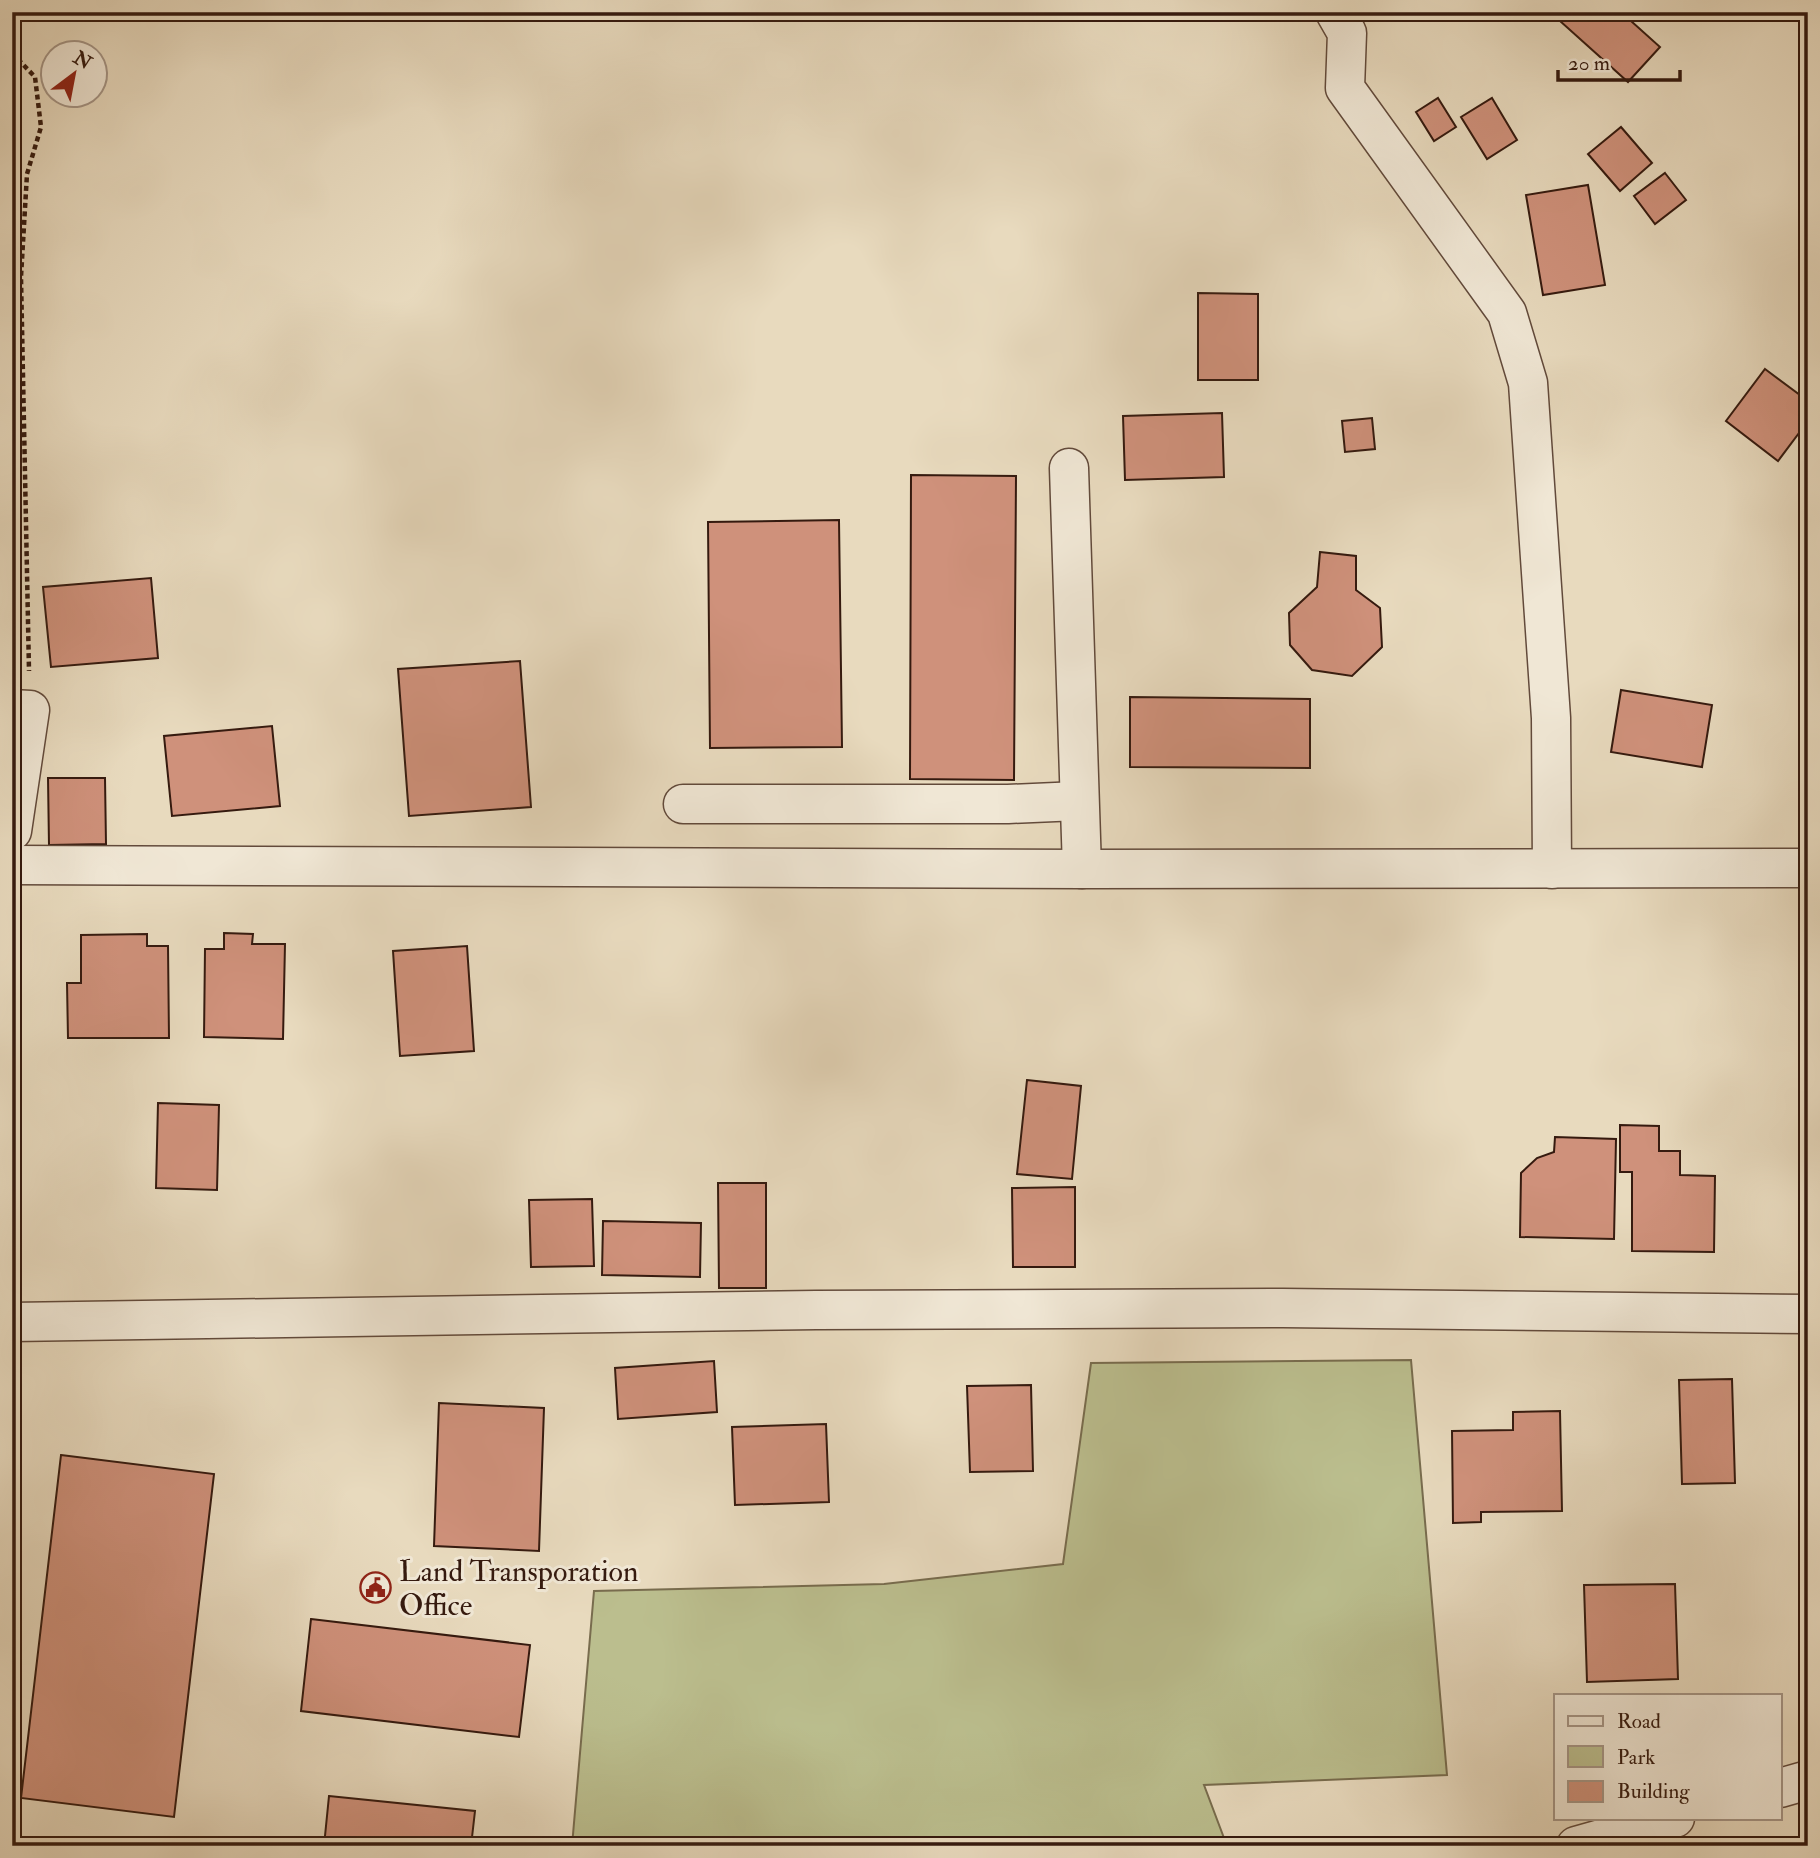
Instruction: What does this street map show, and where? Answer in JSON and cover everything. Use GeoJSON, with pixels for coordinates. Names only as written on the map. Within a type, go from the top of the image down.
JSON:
{"type":"FeatureCollection","features":[{"type":"Feature","properties":{"kind":"street"},"geometry":{"type":"LineString","coordinates":[[1335,12],[1347,33],[1345,88],[1507,313],[1528,383],[1550,718],[1552,869]]}},
{"type":"Feature","properties":{"kind":"street"},"geometry":{"type":"LineString","coordinates":[[1069,468],[1082,869]]}},
{"type":"Feature","properties":{"kind":"street"},"geometry":{"type":"LineString","coordinates":[[12,831],[21,710]]}},
{"type":"Feature","properties":{"kind":"street"},"geometry":{"type":"LineString","coordinates":[[683,804],[1009,804],[1078,801]]}},
{"type":"Feature","properties":{"kind":"street"},"geometry":{"type":"LineString","coordinates":[[12,864],[1082,869],[1808,868]]}},
{"type":"Feature","properties":{"kind":"street"},"geometry":{"type":"LineString","coordinates":[[12,1322],[816,1310],[1283,1308],[1808,1314]]}},
{"type":"Feature","properties":{"kind":"street"},"geometry":{"type":"LineString","coordinates":[[1782,1787],[1808,1780]]}},
{"type":"Feature","properties":{"kind":"street"},"geometry":{"type":"LineString","coordinates":[[1576,1846],[1668,1820]]}},
{"type":"Feature","properties":{"kind":"path"},"geometry":{"type":"LineString","coordinates":[[12,53],[34,77],[41,127],[27,174],[21,277],[21,710]]}},
{"type":"Feature","properties":{"kind":"green space"},"geometry":{"type":"Polygon","coordinates":[[[1411,1360],[1447,1775],[1204,1785],[1227,1846],[572,1846],[594,1591],[884,1584],[1063,1564],[1091,1363],[1411,1360]]]}},
{"type":"Feature","properties":{"kind":"building"},"geometry":{"type":"Polygon","coordinates":[[[1569,12],[1621,12],[1660,47],[1628,82],[1560,21],[1569,12]]]}},
{"type":"Feature","properties":{"kind":"building"},"geometry":{"type":"Polygon","coordinates":[[[1675,12],[1691,12],[1685,20],[1675,12]]]}},
{"type":"Feature","properties":{"kind":"building"},"geometry":{"type":"Polygon","coordinates":[[[1438,98],[1456,127],[1434,141],[1416,112],[1438,98]]]}},
{"type":"Feature","properties":{"kind":"building"},"geometry":{"type":"Polygon","coordinates":[[[1492,98],[1517,140],[1487,159],[1461,117],[1492,98]]]}},
{"type":"Feature","properties":{"kind":"building"},"geometry":{"type":"Polygon","coordinates":[[[1621,127],[1652,163],[1620,191],[1588,154],[1621,127]]]}},
{"type":"Feature","properties":{"kind":"building"},"geometry":{"type":"Polygon","coordinates":[[[1665,173],[1686,200],[1655,224],[1634,196],[1665,173]]]}},
{"type":"Feature","properties":{"kind":"building"},"geometry":{"type":"Polygon","coordinates":[[[1588,185],[1605,285],[1543,295],[1526,195],[1588,185]]]}},
{"type":"Feature","properties":{"kind":"building"},"geometry":{"type":"Polygon","coordinates":[[[1198,293],[1258,294],[1258,380],[1198,380],[1198,293]]]}},
{"type":"Feature","properties":{"kind":"building"},"geometry":{"type":"Polygon","coordinates":[[[1765,369],[1808,401],[1808,421],[1778,461],[1726,421],[1765,369]]]}},
{"type":"Feature","properties":{"kind":"building"},"geometry":{"type":"Polygon","coordinates":[[[1222,413],[1224,477],[1125,480],[1123,416],[1222,413]]]}},
{"type":"Feature","properties":{"kind":"building"},"geometry":{"type":"Polygon","coordinates":[[[1372,418],[1375,449],[1345,452],[1342,421],[1372,418]]]}},
{"type":"Feature","properties":{"kind":"building"},"geometry":{"type":"Polygon","coordinates":[[[911,475],[1016,476],[1014,780],[910,779],[911,475]]]}},
{"type":"Feature","properties":{"kind":"building"},"geometry":{"type":"Polygon","coordinates":[[[839,520],[842,747],[710,748],[708,522],[839,520]]]}},
{"type":"Feature","properties":{"kind":"building"},"geometry":{"type":"Polygon","coordinates":[[[1320,552],[1356,556],[1356,590],[1380,608],[1382,647],[1352,676],[1312,670],[1290,645],[1289,613],[1317,587],[1320,552]]]}},
{"type":"Feature","properties":{"kind":"building"},"geometry":{"type":"Polygon","coordinates":[[[151,578],[158,658],[51,667],[43,587],[151,578]]]}},
{"type":"Feature","properties":{"kind":"building"},"geometry":{"type":"Polygon","coordinates":[[[520,661],[531,807],[409,816],[398,669],[520,661]]]}},
{"type":"Feature","properties":{"kind":"building"},"geometry":{"type":"Polygon","coordinates":[[[1621,690],[1712,705],[1702,767],[1611,752],[1621,690]]]}},
{"type":"Feature","properties":{"kind":"building"},"geometry":{"type":"Polygon","coordinates":[[[1130,697],[1310,699],[1310,768],[1130,767],[1130,697]]]}},
{"type":"Feature","properties":{"kind":"building"},"geometry":{"type":"Polygon","coordinates":[[[272,726],[280,806],[172,816],[164,736],[272,726]]]}},
{"type":"Feature","properties":{"kind":"building"},"geometry":{"type":"Polygon","coordinates":[[[48,778],[105,778],[106,844],[49,845],[48,778]]]}},
{"type":"Feature","properties":{"kind":"building"},"geometry":{"type":"Polygon","coordinates":[[[224,933],[253,934],[252,944],[285,944],[283,1039],[204,1037],[205,949],[224,949],[224,933]]]}},
{"type":"Feature","properties":{"kind":"building"},"geometry":{"type":"Polygon","coordinates":[[[147,934],[147,946],[168,946],[169,1038],[68,1038],[67,983],[81,983],[81,935],[147,934]]]}},
{"type":"Feature","properties":{"kind":"building"},"geometry":{"type":"Polygon","coordinates":[[[467,946],[474,1051],[400,1056],[393,951],[467,946]]]}},
{"type":"Feature","properties":{"kind":"building"},"geometry":{"type":"Polygon","coordinates":[[[1027,1080],[1081,1086],[1072,1179],[1017,1174],[1027,1080]]]}},
{"type":"Feature","properties":{"kind":"building"},"geometry":{"type":"Polygon","coordinates":[[[158,1103],[219,1105],[217,1190],[156,1188],[158,1103]]]}},
{"type":"Feature","properties":{"kind":"building"},"geometry":{"type":"Polygon","coordinates":[[[1620,1125],[1659,1126],[1659,1151],[1680,1151],[1680,1175],[1715,1176],[1714,1252],[1632,1251],[1632,1172],[1620,1172],[1620,1125]]]}},
{"type":"Feature","properties":{"kind":"building"},"geometry":{"type":"Polygon","coordinates":[[[1555,1137],[1616,1139],[1614,1239],[1520,1237],[1521,1173],[1537,1158],[1554,1152],[1555,1137]]]}},
{"type":"Feature","properties":{"kind":"building"},"geometry":{"type":"Polygon","coordinates":[[[718,1183],[766,1183],[766,1288],[719,1288],[718,1183]]]}},
{"type":"Feature","properties":{"kind":"building"},"geometry":{"type":"Polygon","coordinates":[[[1075,1187],[1075,1267],[1013,1267],[1012,1188],[1075,1187]]]}},
{"type":"Feature","properties":{"kind":"building"},"geometry":{"type":"Polygon","coordinates":[[[592,1199],[594,1266],[531,1267],[529,1200],[592,1199]]]}},
{"type":"Feature","properties":{"kind":"building"},"geometry":{"type":"Polygon","coordinates":[[[603,1221],[701,1223],[700,1277],[602,1275],[603,1221]]]}},
{"type":"Feature","properties":{"kind":"building"},"geometry":{"type":"Polygon","coordinates":[[[714,1361],[717,1412],[618,1419],[615,1368],[714,1361]]]}},
{"type":"Feature","properties":{"kind":"building"},"geometry":{"type":"Polygon","coordinates":[[[1732,1379],[1735,1483],[1682,1484],[1679,1380],[1732,1379]]]}},
{"type":"Feature","properties":{"kind":"building"},"geometry":{"type":"Polygon","coordinates":[[[1031,1385],[1033,1471],[970,1472],[967,1386],[1031,1385]]]}},
{"type":"Feature","properties":{"kind":"building"},"geometry":{"type":"Polygon","coordinates":[[[439,1403],[544,1408],[539,1551],[434,1546],[439,1403]]]}},
{"type":"Feature","properties":{"kind":"building"},"geometry":{"type":"Polygon","coordinates":[[[1560,1411],[1562,1511],[1481,1512],[1481,1522],[1453,1523],[1452,1431],[1513,1430],[1513,1412],[1560,1411]]]}},
{"type":"Feature","properties":{"kind":"building"},"geometry":{"type":"Polygon","coordinates":[[[826,1424],[829,1502],[735,1505],[732,1427],[826,1424]]]}},
{"type":"Feature","properties":{"kind":"building"},"geometry":{"type":"Polygon","coordinates":[[[61,1455],[214,1474],[174,1817],[21,1798],[61,1455]]]}},
{"type":"Feature","properties":{"kind":"building"},"geometry":{"type":"Polygon","coordinates":[[[1675,1584],[1678,1679],[1587,1682],[1584,1585],[1675,1584]]]}},
{"type":"Feature","properties":{"kind":"building"},"geometry":{"type":"Polygon","coordinates":[[[311,1619],[530,1645],[519,1737],[301,1711],[311,1619]]]}},
{"type":"Feature","properties":{"kind":"building"},"geometry":{"type":"Polygon","coordinates":[[[329,1796],[475,1811],[471,1846],[324,1846],[329,1796]]]}},
{"type":"Feature","properties":{"kind":"place","name":"Land Transporation Office"},"geometry":{"type":"Point","coordinates":[376,1588]}}]}
